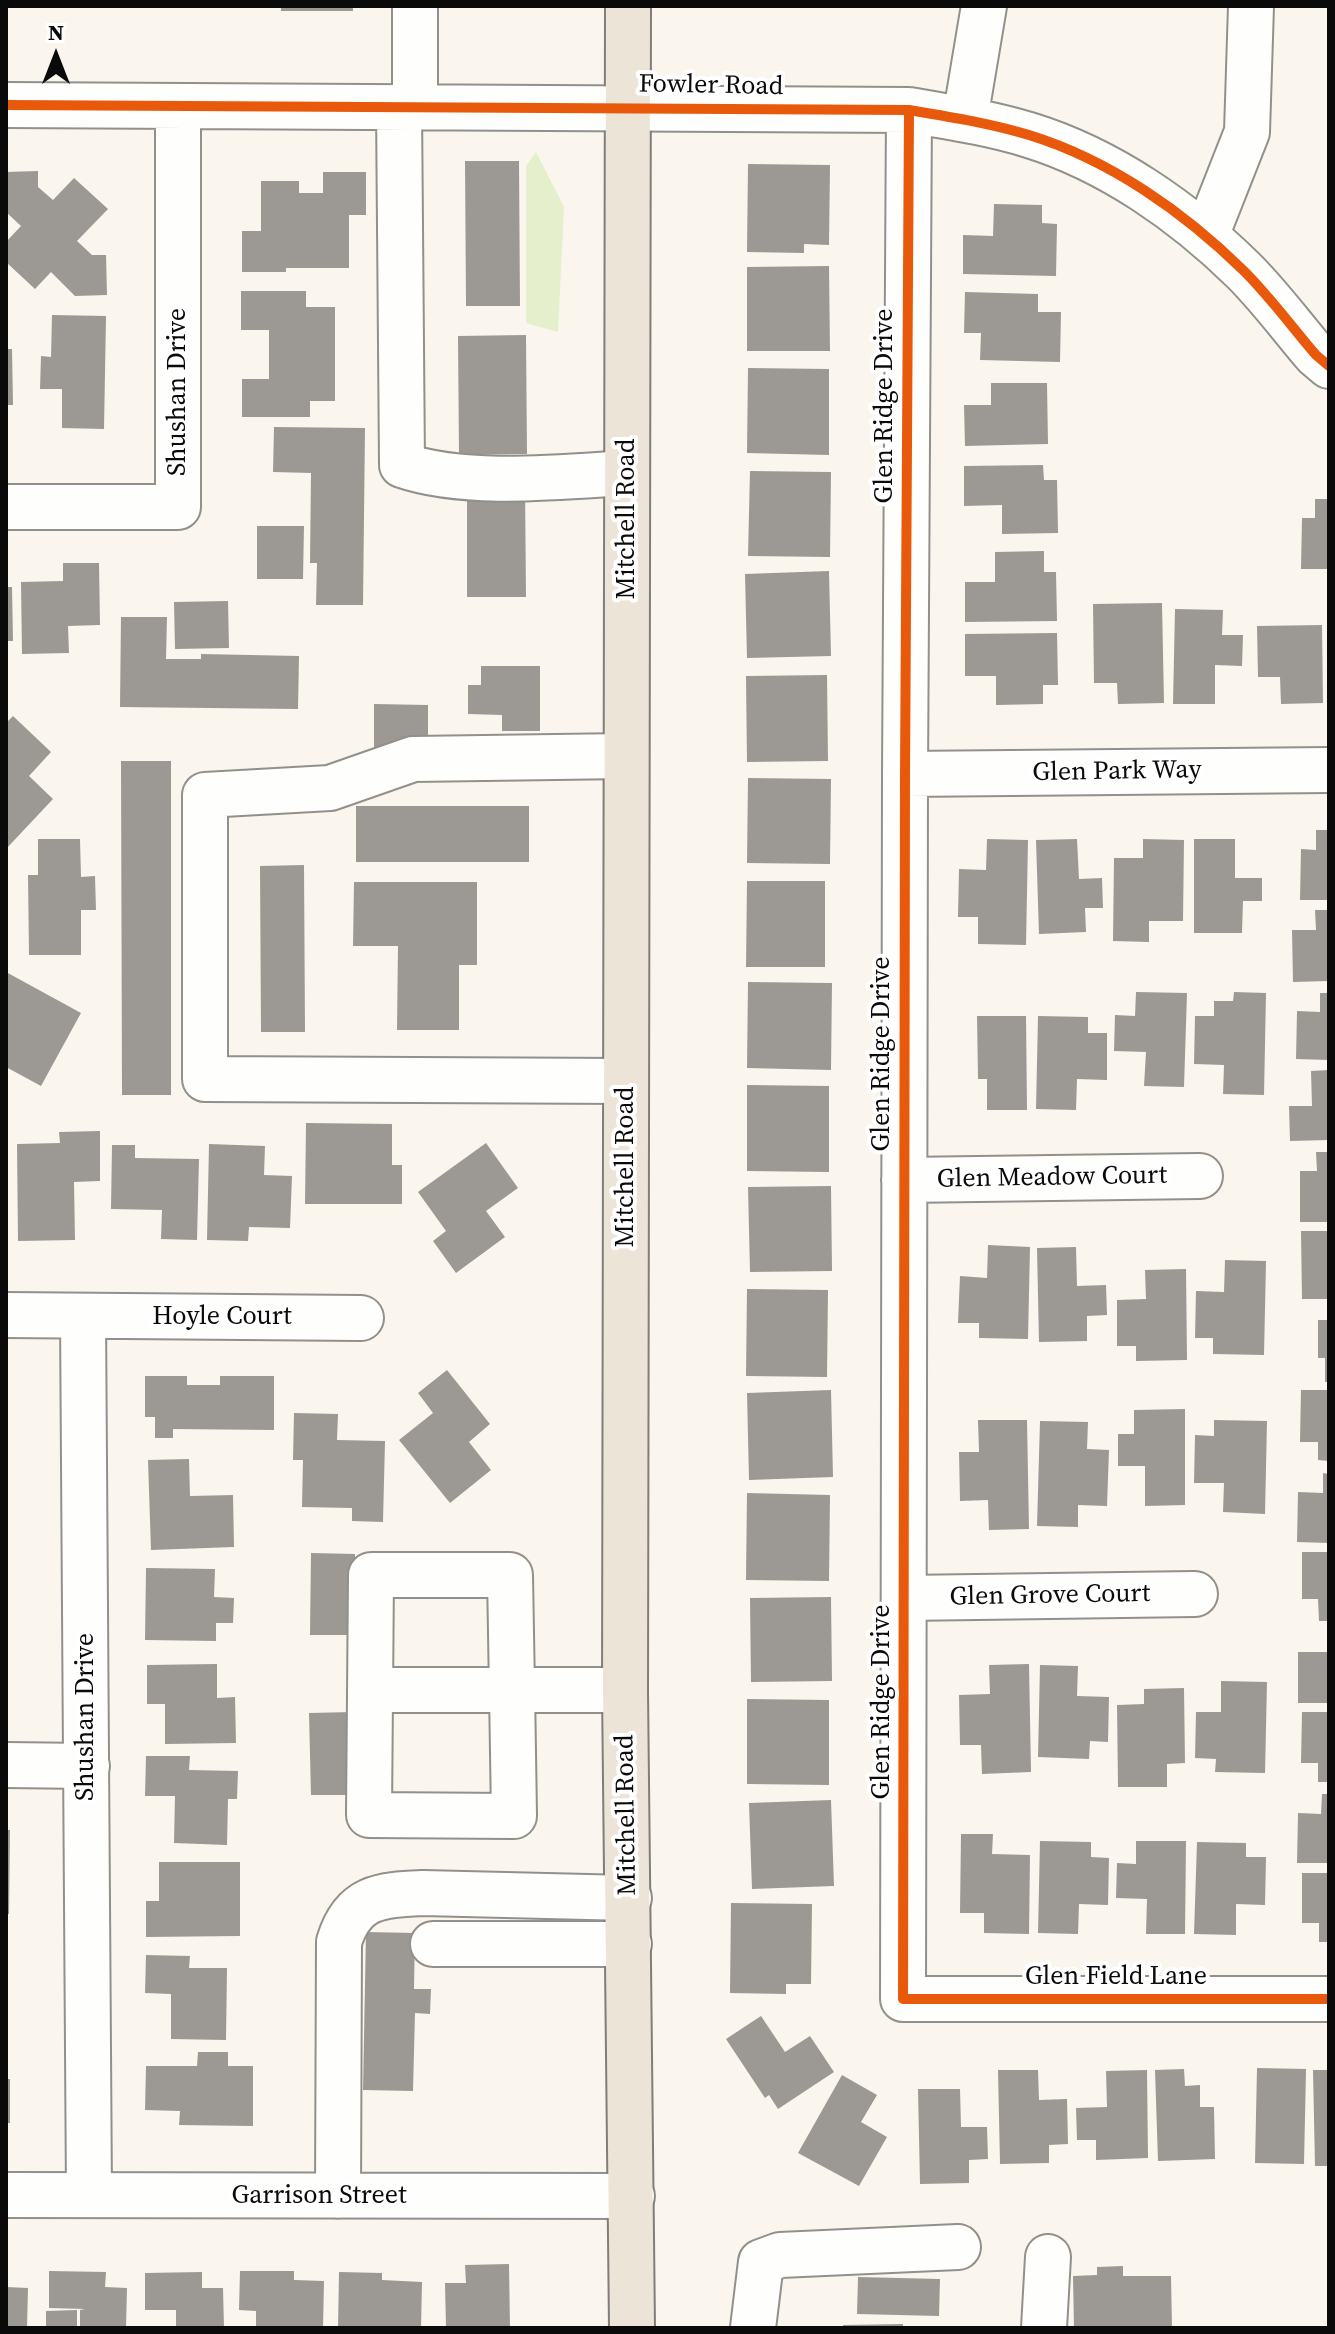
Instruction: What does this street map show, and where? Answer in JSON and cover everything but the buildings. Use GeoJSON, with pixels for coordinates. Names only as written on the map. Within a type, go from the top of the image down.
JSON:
{"type":"FeatureCollection","features":[{"type":"Feature","properties":{"kind":"main road","name":"Mitchell Road"},"geometry":{"type":"LineString","coordinates":[[628,6],[625,1690],[632,2328]]}},
{"type":"Feature","properties":{"kind":"street"},"geometry":{"type":"LineString","coordinates":[[415,6],[407,106],[402,465],[429,475],[539,479],[627,473]]}},
{"type":"Feature","properties":{"kind":"street"},"geometry":{"type":"LineString","coordinates":[[965,119],[984,6]]}},
{"type":"Feature","properties":{"kind":"street"},"geometry":{"type":"LineString","coordinates":[[1206,236],[1247,132],[1251,6]]}},
{"type":"Feature","properties":{"kind":"street","name":"Fowler Road"},"geometry":{"type":"LineString","coordinates":[[6,105],[909,110],[965,119],[1031,136],[1092,161],[1155,197],[1206,236],[1247,274],[1329,366]]}},
{"type":"Feature","properties":{"kind":"street","name":"Shushan Drive"},"geometry":{"type":"LineString","coordinates":[[6,507],[178,507],[178,106]]}},
{"type":"Feature","properties":{"kind":"street","name":"Glen Ridge Drive"},"geometry":{"type":"LineString","coordinates":[[903,1999],[909,110]]}},
{"type":"Feature","properties":{"kind":"street"},"geometry":{"type":"LineString","coordinates":[[626,756],[413,759],[330,788],[205,795],[205,1079],[626,1081]]}},
{"type":"Feature","properties":{"kind":"street","name":"Glen Park Way"},"geometry":{"type":"LineString","coordinates":[[905,774],[1329,770]]}},
{"type":"Feature","properties":{"kind":"street","name":"Glen Meadow Court"},"geometry":{"type":"LineString","coordinates":[[904,1180],[1200,1176]]}},
{"type":"Feature","properties":{"kind":"street"},"geometry":{"type":"LineString","coordinates":[[6,1315],[83,1316]]}},
{"type":"Feature","properties":{"kind":"street","name":"Shushan Drive"},"geometry":{"type":"LineString","coordinates":[[83,1316],[89,2195]]}},
{"type":"Feature","properties":{"kind":"street","name":"Hoyle Court"},"geometry":{"type":"LineString","coordinates":[[83,1316],[361,1318]]}},
{"type":"Feature","properties":{"kind":"street"},"geometry":{"type":"LineString","coordinates":[[371,1575],[510,1575],[512,1690],[514,1816],[369,1815],[371,1575]]}},
{"type":"Feature","properties":{"kind":"street","name":"Glen Grove Court"},"geometry":{"type":"LineString","coordinates":[[904,1598],[1195,1594]]}},
{"type":"Feature","properties":{"kind":"street"},"geometry":{"type":"LineString","coordinates":[[370,1690],[625,1690]]}},
{"type":"Feature","properties":{"kind":"street"},"geometry":{"type":"LineString","coordinates":[[6,1765],[87,1766]]}},
{"type":"Feature","properties":{"kind":"street"},"geometry":{"type":"LineString","coordinates":[[338,2196],[339,1942],[346,1920],[361,1904],[394,1894],[423,1893],[629,1898]]}},
{"type":"Feature","properties":{"kind":"street"},"geometry":{"type":"LineString","coordinates":[[433,1944],[629,1944]]}},
{"type":"Feature","properties":{"kind":"street","name":"Glen Field Lane"},"geometry":{"type":"LineString","coordinates":[[903,1999],[1329,1999]]}},
{"type":"Feature","properties":{"kind":"street","name":"Garrison Street"},"geometry":{"type":"LineString","coordinates":[[6,2195],[632,2196]]}},
{"type":"Feature","properties":{"kind":"street"},"geometry":{"type":"LineString","coordinates":[[753,2328],[761,2262],[780,2255],[958,2247]]}},
{"type":"Feature","properties":{"kind":"street"},"geometry":{"type":"LineString","coordinates":[[1044,2328],[1048,2257]]}},
{"type":"Feature","properties":{"kind":"green space"},"geometry":{"type":"Polygon","coordinates":[[[536,152],[564,207],[558,332],[526,323],[526,166],[536,152]]]}},
{"type":"Feature","properties":{"kind":"cycle path"},"geometry":{"type":"LineString","coordinates":[[6,105],[909,110],[970,121],[1029,135],[1059,146],[1117,173],[1144,190],[1221,249],[1329,366]]}},
{"type":"Feature","properties":{"kind":"cycle path"},"geometry":{"type":"LineString","coordinates":[[909,110],[903,1999],[1329,1999]]}}]}
